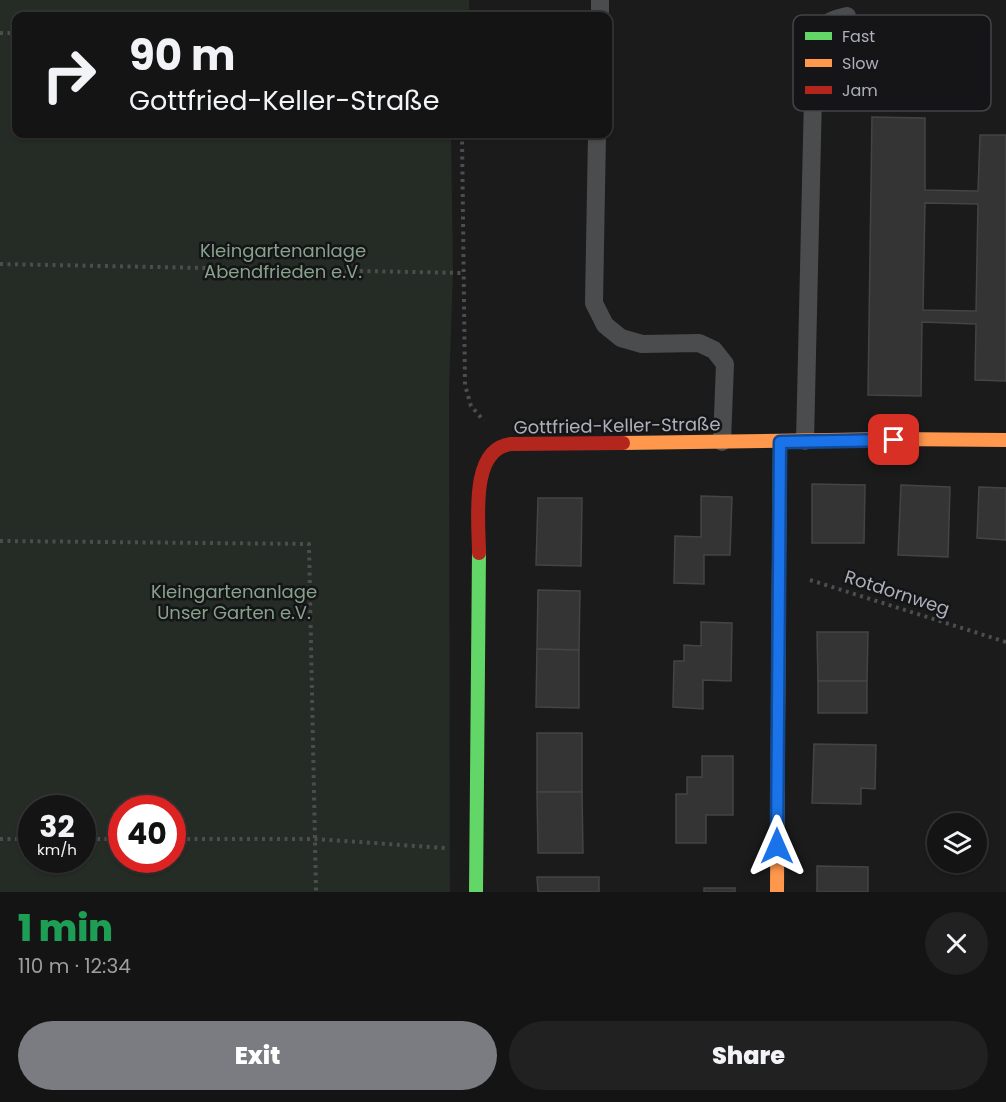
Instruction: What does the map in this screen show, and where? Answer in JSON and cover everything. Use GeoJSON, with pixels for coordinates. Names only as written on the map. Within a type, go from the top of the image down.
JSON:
{"type":"FeatureCollection","features":[{"type":"Feature","properties":{"kind":"street","name":"Gottfried-Keller-Straße"},"geometry":{"type":"LineString","coordinates":[[476,892],[480,484],[486,460],[503,446],[1006,440]]}},
{"type":"Feature","properties":{"kind":"street"},"geometry":{"type":"LineString","coordinates":[[777,892],[780,442]]}},
{"type":"Feature","properties":{"kind":"lane"},"geometry":{"type":"LineString","coordinates":[[805,441],[813,111]]}},
{"type":"Feature","properties":{"kind":"lane"},"geometry":{"type":"LineString","coordinates":[[597,138],[594,303],[605,325],[621,338],[642,344],[699,343],[714,350],[725,364],[722,442]]}},
{"type":"Feature","properties":{"kind":"path"},"geometry":{"type":"LineString","coordinates":[[462,138],[465,385],[471,406],[503,446]]}},
{"type":"Feature","properties":{"kind":"path"},"geometry":{"type":"LineString","coordinates":[[0,264],[463,273]]}},
{"type":"Feature","properties":{"kind":"path"},"geometry":{"type":"LineString","coordinates":[[0,541],[309,544],[316,892]]}},
{"type":"Feature","properties":{"kind":"path","name":"Rotdornweg"},"geometry":{"type":"LineString","coordinates":[[779,570],[1006,642]]}},
{"type":"Feature","properties":{"kind":"path"},"geometry":{"type":"LineString","coordinates":[[0,839],[18,839]]}},
{"type":"Feature","properties":{"kind":"path"},"geometry":{"type":"LineString","coordinates":[[186,839],[315,839],[476,850]]}},
{"type":"Feature","properties":{"kind":"green space","name":"Kleingartenanlage Unser Garten e.V."},"geometry":{"type":"Polygon","coordinates":[[[0,0],[469,0],[469,12],[12,12],[12,138],[451,138],[453,271],[449,392],[450,892],[0,892],[0,0]]]}},
{"type":"Feature","properties":{"kind":"building"},"geometry":{"type":"Polygon","coordinates":[[[872,117],[925,118],[925,190],[978,191],[980,135],[1006,135],[1006,381],[975,380],[976,324],[922,322],[921,396],[868,395],[872,117]],[[925,203],[923,310],[976,311],[978,204],[925,203]]]}},
{"type":"Feature","properties":{"kind":"building"},"geometry":{"type":"Polygon","coordinates":[[[812,484],[865,485],[864,543],[812,543],[812,484]]]}},
{"type":"Feature","properties":{"kind":"building"},"geometry":{"type":"Polygon","coordinates":[[[901,485],[950,487],[948,557],[898,555],[901,485]]]}},
{"type":"Feature","properties":{"kind":"building"},"geometry":{"type":"Polygon","coordinates":[[[979,487],[1006,488],[1006,540],[977,538],[979,487]]]}},
{"type":"Feature","properties":{"kind":"building"},"geometry":{"type":"Polygon","coordinates":[[[701,496],[732,497],[730,555],[704,555],[704,584],[674,583],[675,536],[701,537],[701,496]]]}},
{"type":"Feature","properties":{"kind":"building"},"geometry":{"type":"Polygon","coordinates":[[[538,498],[582,498],[581,566],[536,565],[538,498]]]}},
{"type":"Feature","properties":{"kind":"building"},"geometry":{"type":"Polygon","coordinates":[[[538,590],[580,591],[579,650],[537,649],[538,590]]]}},
{"type":"Feature","properties":{"kind":"building"},"geometry":{"type":"Polygon","coordinates":[[[701,622],[732,623],[731,681],[703,680],[703,709],[673,707],[674,661],[684,661],[684,645],[701,646],[701,622]]]}},
{"type":"Feature","properties":{"kind":"building"},"geometry":{"type":"Polygon","coordinates":[[[817,632],[868,632],[867,681],[818,681],[817,632]]]}},
{"type":"Feature","properties":{"kind":"building"},"geometry":{"type":"Polygon","coordinates":[[[537,649],[579,650],[579,708],[536,707],[537,649]]]}},
{"type":"Feature","properties":{"kind":"building"},"geometry":{"type":"Polygon","coordinates":[[[818,681],[867,681],[867,713],[818,713],[818,681]]]}},
{"type":"Feature","properties":{"kind":"building"},"geometry":{"type":"Polygon","coordinates":[[[537,733],[582,733],[582,792],[537,792],[537,733]]]}},
{"type":"Feature","properties":{"kind":"building"},"geometry":{"type":"Polygon","coordinates":[[[814,744],[876,745],[875,789],[861,788],[861,804],[812,803],[814,744]]]}},
{"type":"Feature","properties":{"kind":"building"},"geometry":{"type":"Polygon","coordinates":[[[702,756],[733,756],[733,815],[706,815],[706,843],[676,843],[676,794],[687,794],[687,777],[702,777],[702,756]]]}},
{"type":"Feature","properties":{"kind":"building"},"geometry":{"type":"Polygon","coordinates":[[[537,792],[582,792],[583,853],[538,853],[537,792]]]}},
{"type":"Feature","properties":{"kind":"building"},"geometry":{"type":"Polygon","coordinates":[[[817,866],[868,867],[868,892],[817,892],[817,866]]]}},
{"type":"Feature","properties":{"kind":"building"},"geometry":{"type":"Polygon","coordinates":[[[537,877],[599,877],[599,892],[538,892],[537,877]]]}},
{"type":"Feature","properties":{"kind":"building"},"geometry":{"type":"Polygon","coordinates":[[[704,888],[735,888],[735,892],[704,892],[704,888]]]}},
{"type":"Feature","properties":{"kind":"traffic: fast"},"geometry":{"type":"LineString","coordinates":[[779,562],[780,442]]}},
{"type":"Feature","properties":{"kind":"traffic: fast"},"geometry":{"type":"LineString","coordinates":[[476,892],[479,553]]}},
{"type":"Feature","properties":{"kind":"traffic: slow"},"geometry":{"type":"LineString","coordinates":[[623,443],[894,439],[1006,440]]}},
{"type":"Feature","properties":{"kind":"traffic: slow"},"geometry":{"type":"LineString","coordinates":[[777,892],[779,562]]}},
{"type":"Feature","properties":{"kind":"traffic: jam"},"geometry":{"type":"LineString","coordinates":[[479,553],[479,489],[488,459],[498,449],[511,444],[623,443]]}},
{"type":"Feature","properties":{"kind":"route"},"geometry":{"type":"LineString","coordinates":[[777,846],[780,442],[894,440]]}},
{"type":"Feature","properties":{"kind":"park label","name":"Kleingartenanlage Abendfrieden e.V."},"geometry":{"type":"Point","coordinates":[283,261]}}]}
